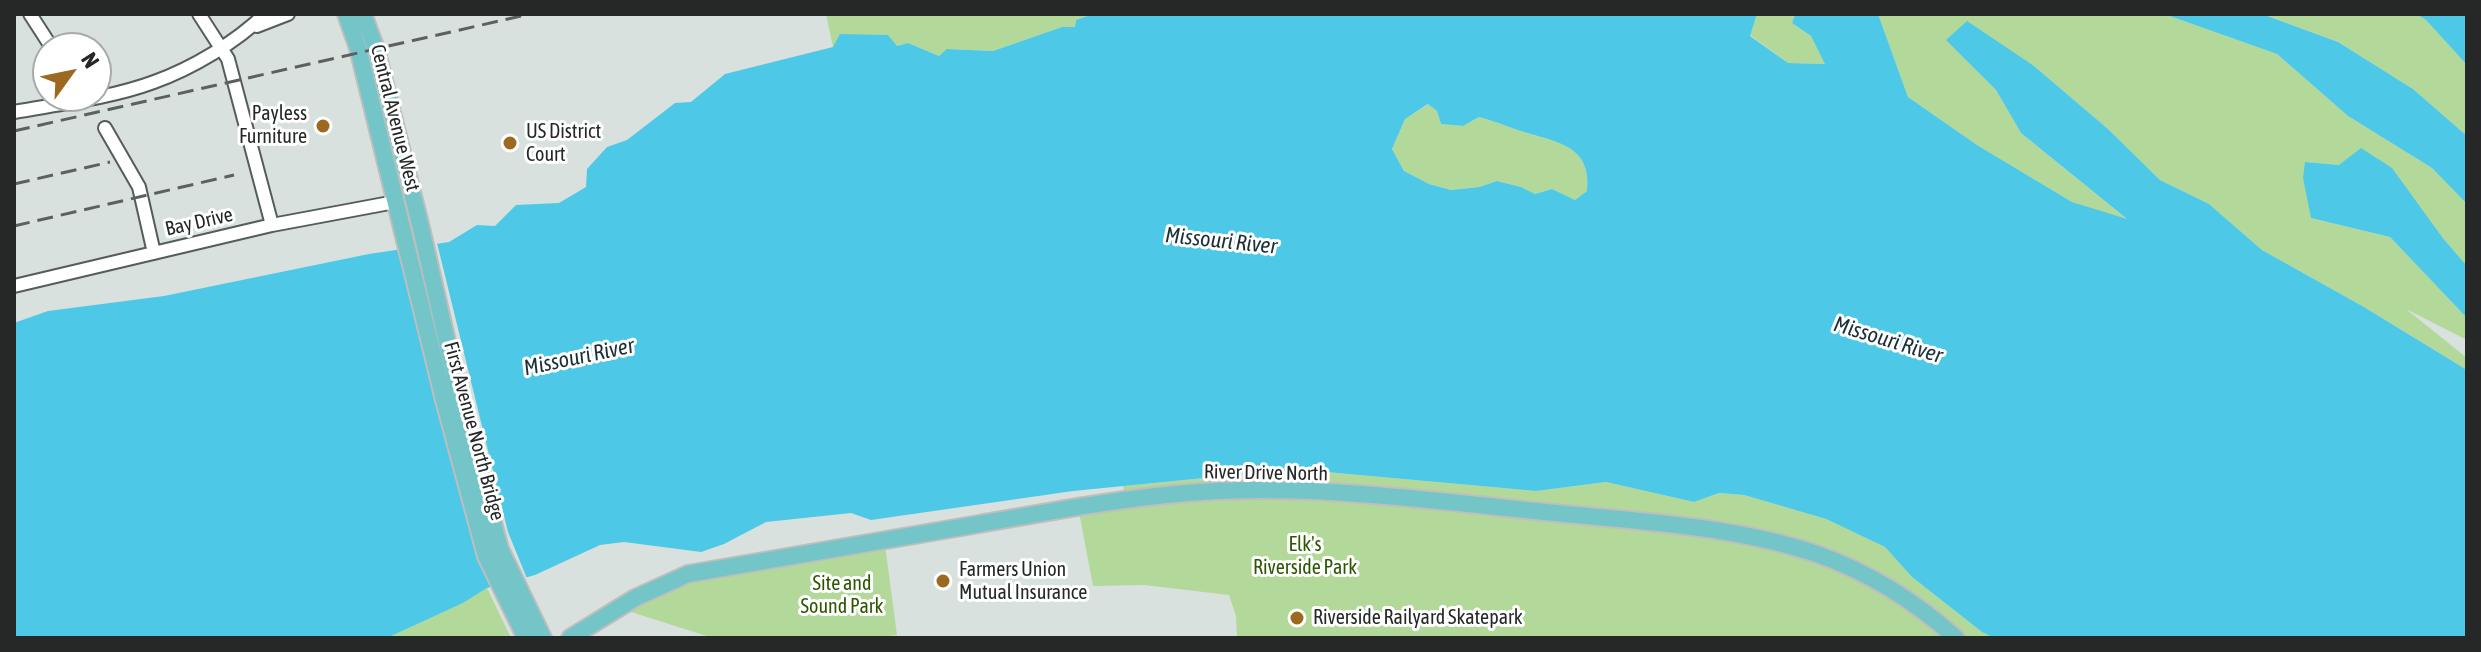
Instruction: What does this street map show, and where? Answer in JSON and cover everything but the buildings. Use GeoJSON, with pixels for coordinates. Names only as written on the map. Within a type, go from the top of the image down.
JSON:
{"type":"FeatureCollection","features":[{"type":"Feature","properties":{"kind":"main road","name":"Central Avenue West"},"geometry":{"type":"LineString","coordinates":[[346,14],[358,48],[403,232]]}},
{"type":"Feature","properties":{"kind":"main road","name":"Central Avenue West"},"geometry":{"type":"LineString","coordinates":[[367,19],[421,228]]}},
{"type":"Feature","properties":{"kind":"main road","name":"First Avenue North Bridge"},"geometry":{"type":"LineString","coordinates":[[421,228],[461,403],[500,549],[532,634]]}},
{"type":"Feature","properties":{"kind":"main road","name":"First Avenue North Bridge"},"geometry":{"type":"LineString","coordinates":[[403,232],[486,556],[532,634]]}},
{"type":"Feature","properties":{"kind":"main road","name":"River Drive North"},"geometry":{"type":"LineString","coordinates":[[570,638],[635,598],[688,574],[1066,509],[1182,493],[1240,490],[1371,496],[1650,523],[1752,538],[1818,555],[1863,574],[1907,600],[1956,638]]}},
{"type":"Feature","properties":{"kind":"street"},"geometry":{"type":"LineString","coordinates":[[30,14],[42,32]]}},
{"type":"Feature","properties":{"kind":"street"},"geometry":{"type":"LineString","coordinates":[[199,14],[228,59],[272,225]]}},
{"type":"Feature","properties":{"kind":"street"},"geometry":{"type":"LineString","coordinates":[[112,91],[153,83],[185,68],[250,28],[265,14]]}},
{"type":"Feature","properties":{"kind":"street"},"geometry":{"type":"LineString","coordinates":[[250,28],[288,14]]}},
{"type":"Feature","properties":{"kind":"street"},"geometry":{"type":"LineString","coordinates":[[105,128],[139,187],[154,253]]}},
{"type":"Feature","properties":{"kind":"street","name":"Bay Drive"},"geometry":{"type":"LineString","coordinates":[[14,286],[272,225],[395,202]]}},
{"type":"Feature","properties":{"kind":"green space"},"geometry":{"type":"Polygon","coordinates":[[[826,14],[1093,14],[1076,20],[1075,27],[1062,27],[993,51],[948,49],[939,56],[908,43],[897,46],[833,47],[826,14]]]}},
{"type":"Feature","properties":{"kind":"green space"},"geometry":{"type":"Polygon","coordinates":[[[1757,14],[1795,14],[1792,23],[1811,36],[1826,64],[1788,63],[1750,35],[1757,14]]]}},
{"type":"Feature","properties":{"kind":"green space"},"geometry":{"type":"Polygon","coordinates":[[[1878,14],[2164,14],[2277,54],[2348,116],[2432,168],[2467,204],[2467,266],[2442,237],[2339,165],[2305,162],[2311,218],[2390,237],[2467,318],[2467,340],[2406,309],[2467,358],[2467,370],[2262,250],[2209,204],[2160,180],[2108,129],[2034,66],[1947,40],[1996,90],[2021,133],[2129,221],[2072,202],[1977,145],[1908,97],[1878,14]]]}},
{"type":"Feature","properties":{"kind":"green space"},"geometry":{"type":"Polygon","coordinates":[[[2262,14],[2416,14],[2426,20],[2467,65],[2467,136],[2413,89],[2338,42],[2262,14]]]}},
{"type":"Feature","properties":{"kind":"green space"},"geometry":{"type":"Polygon","coordinates":[[[1429,104],[1437,111],[1441,124],[1463,126],[1479,117],[1566,146],[1574,151],[1585,167],[1587,191],[1575,200],[1552,189],[1535,194],[1497,181],[1479,187],[1451,190],[1429,184],[1404,171],[1392,149],[1405,119],[1429,104]]]}},
{"type":"Feature","properties":{"kind":"green space","name":"Elk's Riverside Park"},"geometry":{"type":"Polygon","coordinates":[[[1326,472],[1536,491],[1606,482],[1694,502],[1719,493],[1744,495],[1826,519],[1885,547],[1912,577],[1994,638],[1237,638],[1236,616],[1229,595],[1144,585],[1093,586],[1079,512],[1127,505],[1123,486],[1245,474],[1326,472]]]}},
{"type":"Feature","properties":{"kind":"green space","name":"Site and Sound Park"},"geometry":{"type":"Polygon","coordinates":[[[885,545],[897,635],[873,638],[713,638],[628,611],[690,581],[885,545]]]}},
{"type":"Feature","properties":{"kind":"green space"},"geometry":{"type":"Polygon","coordinates":[[[487,588],[511,638],[387,638],[463,603],[487,588]]]}},
{"type":"Feature","properties":{"kind":"water","name":"Missouri River"},"geometry":{"type":"Polygon","coordinates":[[[1093,14],[1757,14],[1750,36],[1788,63],[1825,64],[1811,36],[1792,23],[1795,14],[1878,14],[1908,97],[1977,145],[2072,202],[2127,219],[2021,133],[1996,90],[1946,40],[1967,21],[2034,66],[2108,129],[2160,180],[2209,204],[2262,250],[2467,370],[2467,638],[1994,638],[1912,577],[1885,547],[1826,519],[1744,495],[1719,493],[1694,502],[1606,482],[1536,491],[1326,472],[1245,474],[1073,491],[871,520],[851,513],[766,522],[701,552],[624,542],[600,545],[535,575],[487,588],[463,603],[387,638],[14,638],[14,323],[48,311],[164,296],[369,254],[449,242],[477,225],[495,226],[516,205],[559,203],[586,187],[587,169],[607,147],[627,140],[675,103],[691,102],[725,74],[833,47],[840,34],[888,35],[897,46],[908,43],[939,56],[947,49],[993,51],[1062,27],[1075,27],[1076,20],[1093,14]],[[1428,104],[1405,119],[1392,149],[1404,171],[1429,184],[1451,190],[1479,187],[1497,181],[1535,194],[1552,189],[1575,200],[1587,191],[1585,167],[1574,151],[1566,146],[1479,117],[1463,126],[1441,124],[1437,111],[1428,104]]]}},
{"type":"Feature","properties":{"kind":"water"},"geometry":{"type":"Polygon","coordinates":[[[2164,14],[2262,14],[2338,42],[2413,89],[2467,136],[2467,204],[2432,168],[2348,116],[2277,54],[2164,14]]]}},
{"type":"Feature","properties":{"kind":"water"},"geometry":{"type":"Polygon","coordinates":[[[2416,14],[2467,14],[2467,65],[2426,20],[2416,14]]]}},
{"type":"Feature","properties":{"kind":"water"},"geometry":{"type":"Polygon","coordinates":[[[2361,148],[2392,168],[2467,266],[2467,318],[2390,237],[2311,218],[2303,178],[2305,162],[2339,165],[2361,148]]]}},
{"type":"Feature","properties":{"kind":"pier"},"geometry":{"type":"Polygon","coordinates":[[[436,239],[508,532],[528,581],[493,591],[476,547],[396,245],[436,239]]]}},
{"type":"Feature","properties":{"kind":"railway"},"geometry":{"type":"LineString","coordinates":[[14,131],[530,14]]}},
{"type":"Feature","properties":{"kind":"railway"},"geometry":{"type":"LineString","coordinates":[[14,184],[110,162]]}},
{"type":"Feature","properties":{"kind":"railway"},"geometry":{"type":"LineString","coordinates":[[14,226],[234,175]]}},
{"type":"Feature","properties":{"kind":"place","name":"Payless Furniture"},"geometry":{"type":"Point","coordinates":[323,126]}},
{"type":"Feature","properties":{"kind":"place","name":"US District Court"},"geometry":{"type":"Point","coordinates":[510,143]}},
{"type":"Feature","properties":{"kind":"place","name":"Farmers Union Mutual Insurance"},"geometry":{"type":"Point","coordinates":[943,581]}},
{"type":"Feature","properties":{"kind":"place","name":"Riverside Railyard Skatepark"},"geometry":{"type":"Point","coordinates":[1297,618]}}]}
